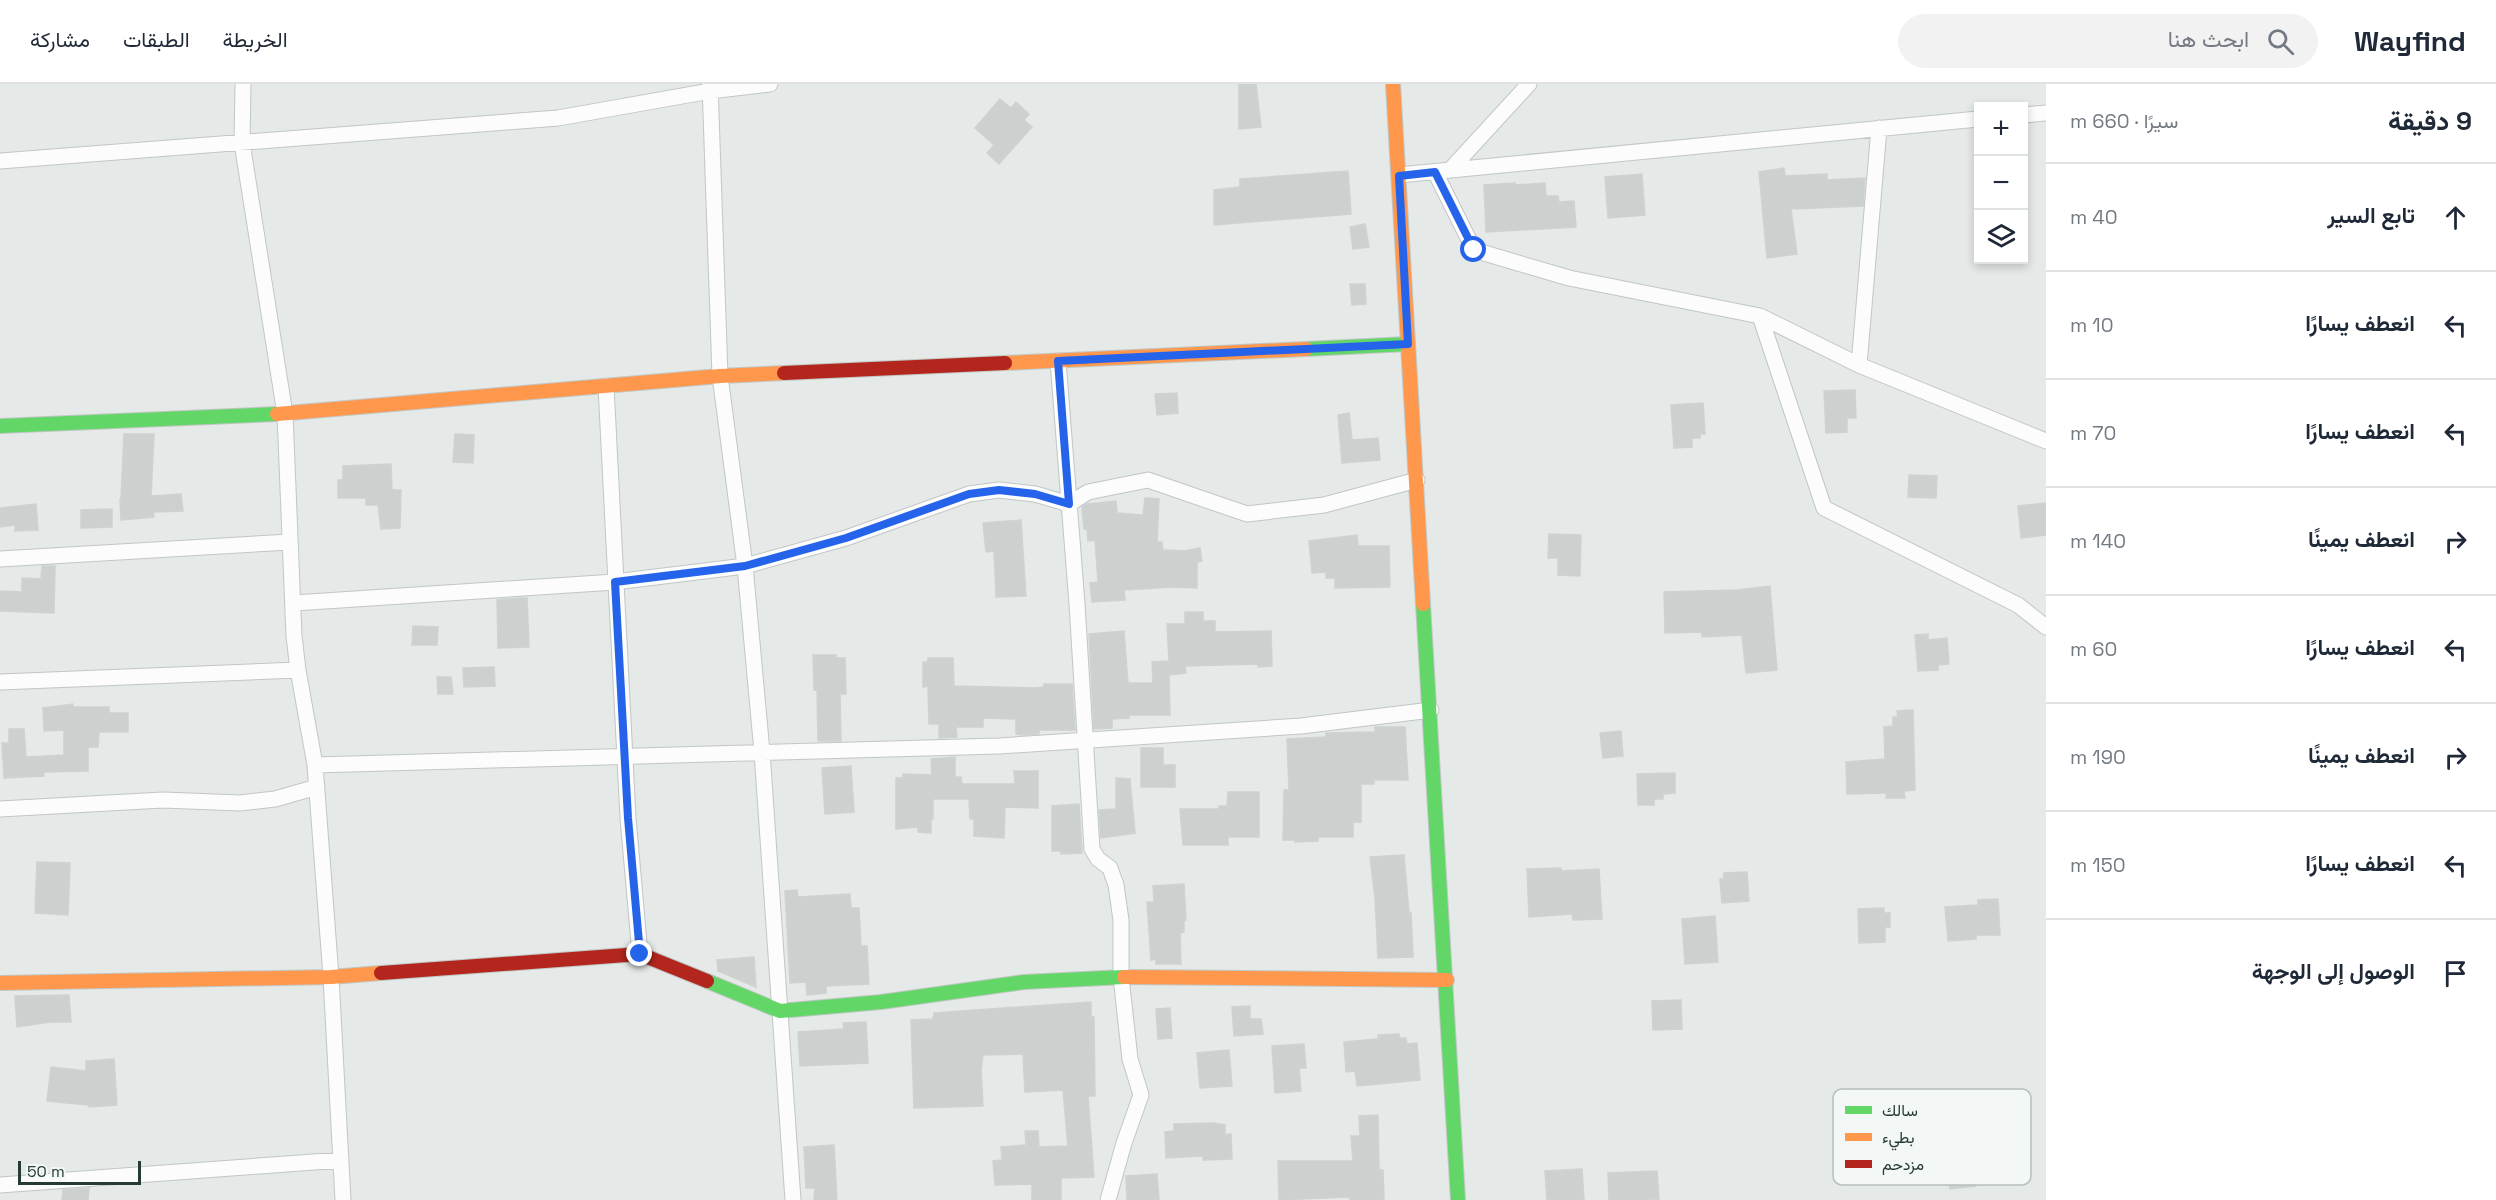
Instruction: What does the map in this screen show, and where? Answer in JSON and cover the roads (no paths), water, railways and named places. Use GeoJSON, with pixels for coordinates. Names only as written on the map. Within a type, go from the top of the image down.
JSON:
{"type":"FeatureCollection","features":[{"type":"Feature","properties":{"kind":"street"},"geometry":{"type":"LineString","coordinates":[[243,84],[242,143],[285,414],[298,670],[317,787],[331,977],[343,1200]]}},
{"type":"Feature","properties":{"kind":"street"},"geometry":{"type":"LineString","coordinates":[[0,161],[558,118],[710,87],[770,84]]}},
{"type":"Feature","properties":{"kind":"street"},"geometry":{"type":"LineString","coordinates":[[1394,84],[1458,1200]]}},
{"type":"Feature","properties":{"kind":"street"},"geometry":{"type":"LineString","coordinates":[[1442,171],[1529,84]]}},
{"type":"Feature","properties":{"kind":"street"},"geometry":{"type":"LineString","coordinates":[[710,87],[720,376],[745,566],[762,752],[793,1200]]}},
{"type":"Feature","properties":{"kind":"street"},"geometry":{"type":"LineString","coordinates":[[2028,115],[2046,113]]}},
{"type":"Feature","properties":{"kind":"street"},"geometry":{"type":"LineString","coordinates":[[1399,176],[1974,119]]}},
{"type":"Feature","properties":{"kind":"street"},"geometry":{"type":"LineString","coordinates":[[1859,365],[1879,128]]}},
{"type":"Feature","properties":{"kind":"street"},"geometry":{"type":"LineString","coordinates":[[1442,171],[1474,250],[1569,278],[1760,316],[1859,365],[2046,441]]}},
{"type":"Feature","properties":{"kind":"street"},"geometry":{"type":"LineString","coordinates":[[1760,316],[1824,508],[2018,605],[2046,627]]}},
{"type":"Feature","properties":{"kind":"street"},"geometry":{"type":"LineString","coordinates":[[0,426],[285,414],[720,376],[1408,344]]}},
{"type":"Feature","properties":{"kind":"street"},"geometry":{"type":"LineString","coordinates":[[1058,361],[1092,849],[1098,860],[1110,868],[1116,885],[1121,920],[1122,977],[1130,1059],[1141,1095],[1124,1143],[1108,1200]]}},
{"type":"Feature","properties":{"kind":"street"},"geometry":{"type":"LineString","coordinates":[[606,386],[624,755],[640,954]]}},
{"type":"Feature","properties":{"kind":"street"},"geometry":{"type":"LineString","coordinates":[[294,603],[615,582],[745,566],[846,538],[969,494],[999,490],[1035,494],[1069,504],[1088,492],[1148,480],[1247,514],[1324,505],[1417,480]]}},
{"type":"Feature","properties":{"kind":"street"},"geometry":{"type":"LineString","coordinates":[[0,559],[290,542]]}},
{"type":"Feature","properties":{"kind":"street"},"geometry":{"type":"LineString","coordinates":[[0,682],[298,670]]}},
{"type":"Feature","properties":{"kind":"street"},"geometry":{"type":"LineString","coordinates":[[315,765],[999,746],[1301,726],[1431,710]]}},
{"type":"Feature","properties":{"kind":"street"},"geometry":{"type":"LineString","coordinates":[[0,809],[163,800],[240,803],[275,799],[317,787]]}},
{"type":"Feature","properties":{"kind":"street"},"geometry":{"type":"LineString","coordinates":[[0,983],[331,977],[640,954],[780,1011],[881,1002],[1024,982],[1122,977],[1447,980]]}},
{"type":"Feature","properties":{"kind":"street"},"geometry":{"type":"LineString","coordinates":[[0,1185],[341,1160]]}}]}
